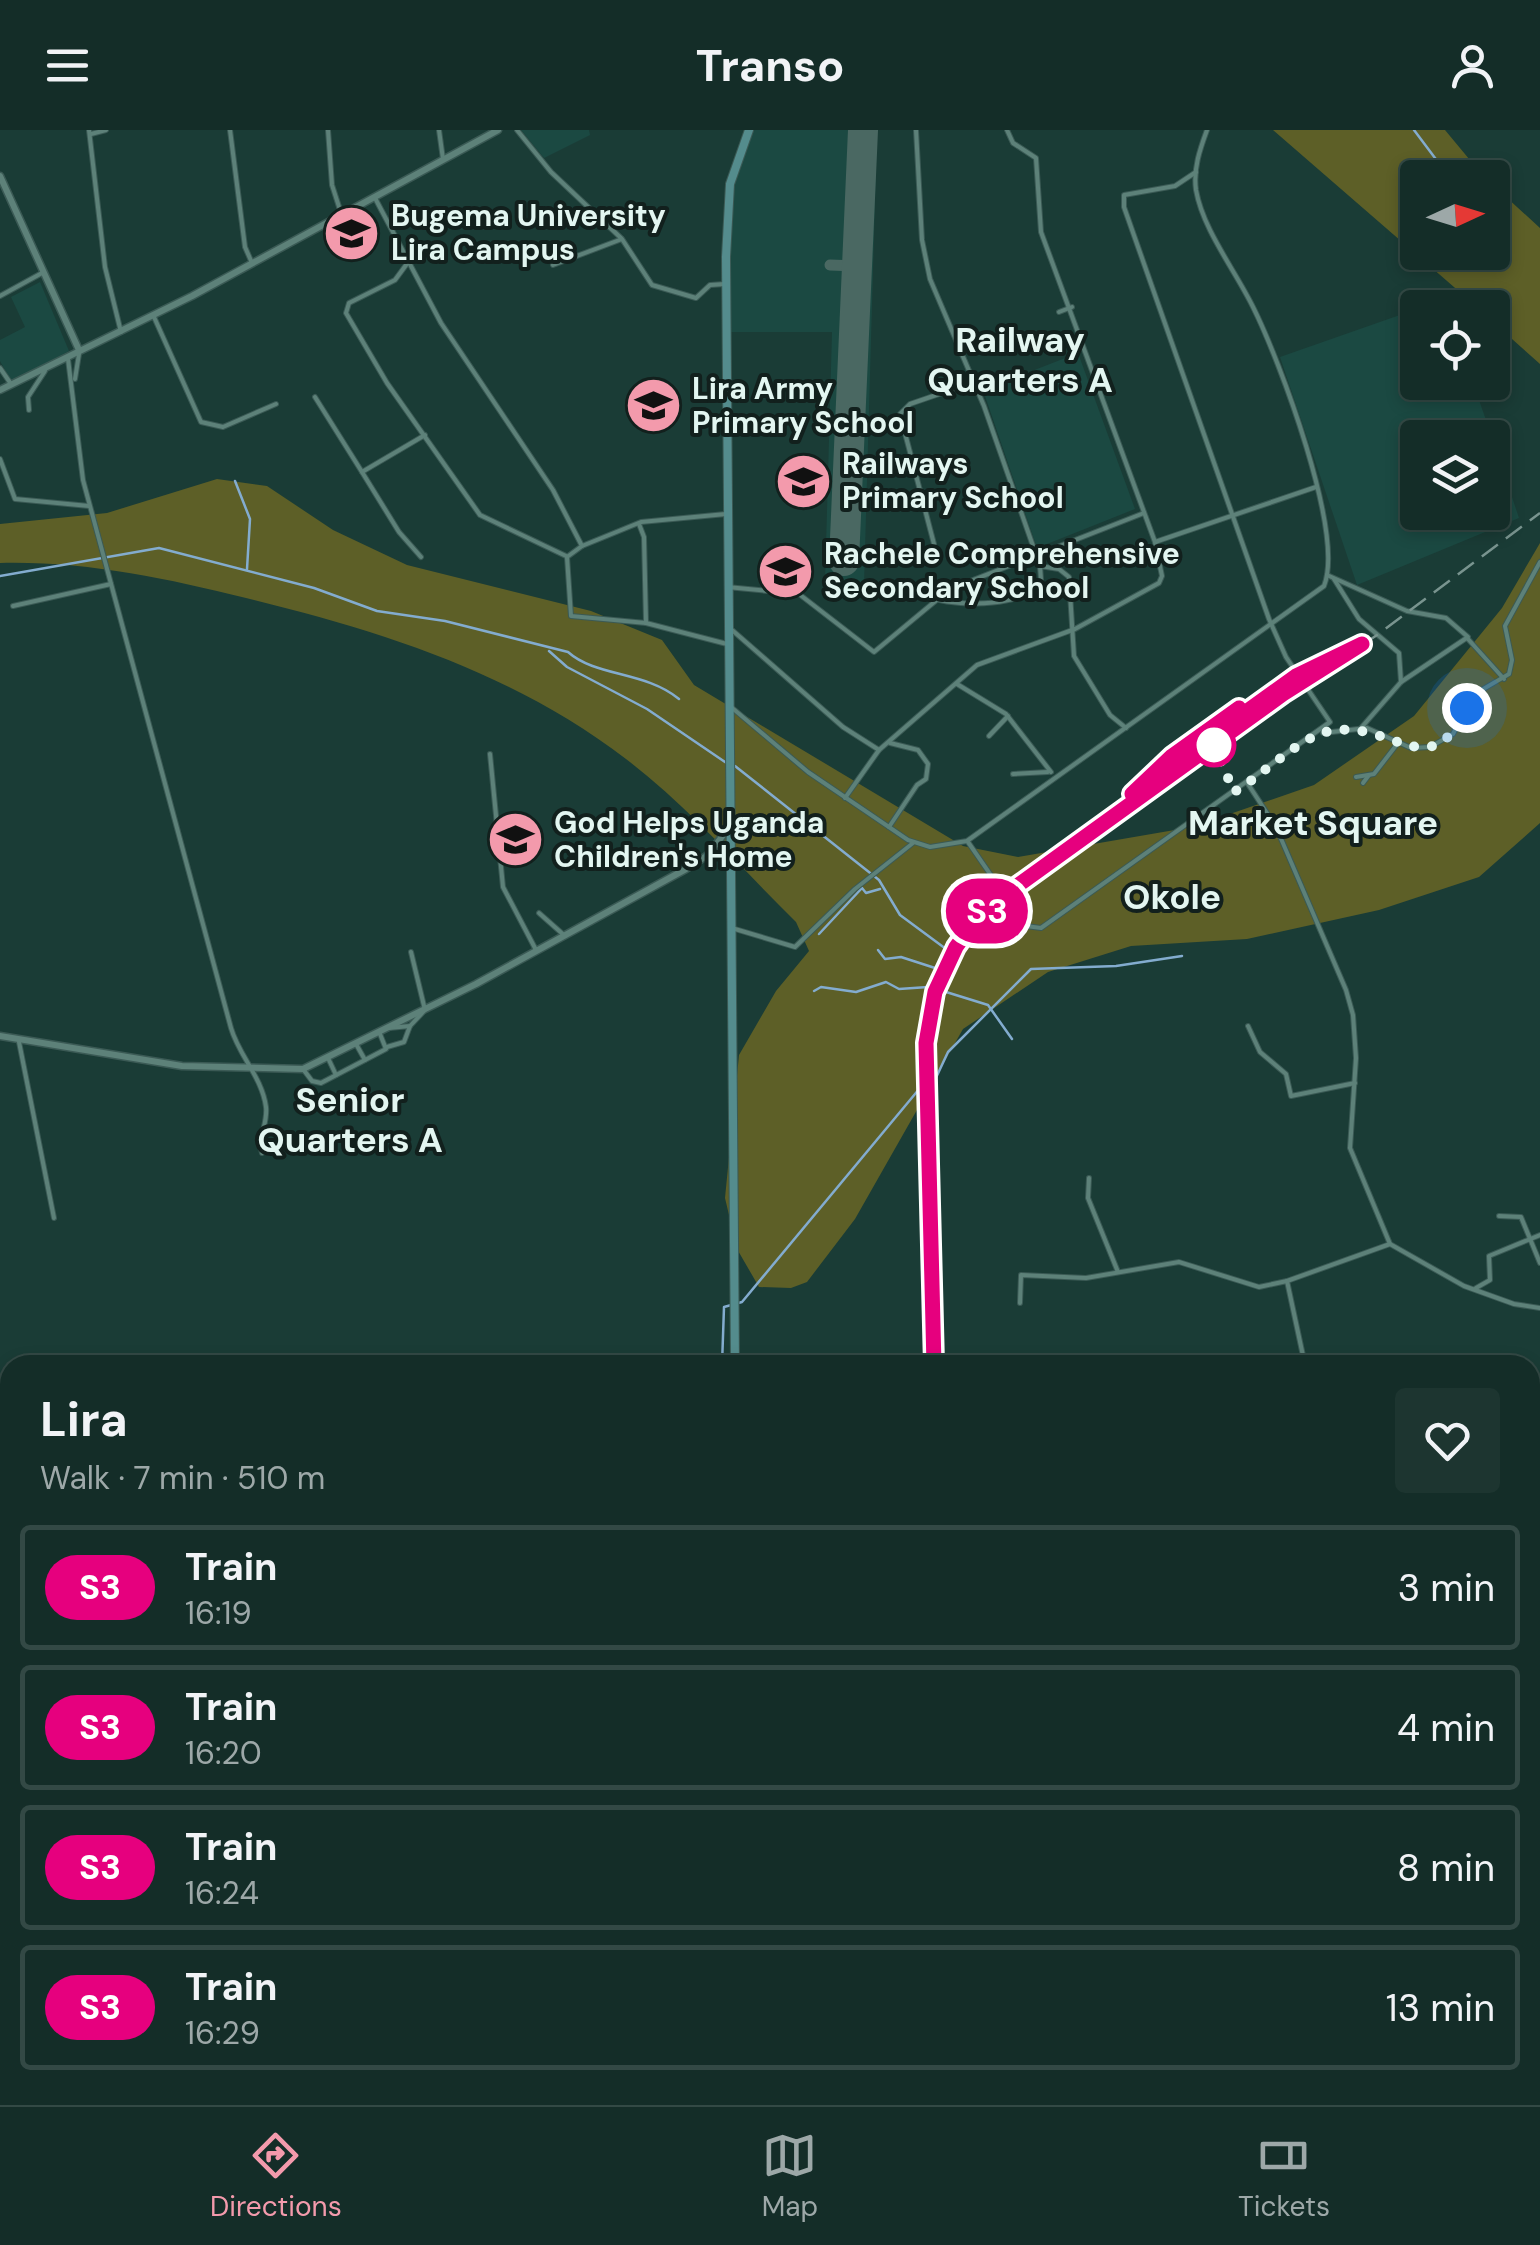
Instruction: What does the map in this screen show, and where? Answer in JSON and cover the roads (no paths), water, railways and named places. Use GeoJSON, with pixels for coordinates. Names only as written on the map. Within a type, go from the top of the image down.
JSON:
{"type":"FeatureCollection","features":[{"type":"Feature","properties":{"kind":"main road"},"geometry":{"type":"LineString","coordinates":[[735,1355],[726,284],[728,195],[750,130]]}},
{"type":"Feature","properties":{"kind":"main road"},"geometry":{"type":"LineString","coordinates":[[708,855],[731,855]]}},
{"type":"Feature","properties":{"kind":"street"},"geometry":{"type":"LineString","coordinates":[[106,130],[89,132],[105,267],[121,332]]}},
{"type":"Feature","properties":{"kind":"street"},"geometry":{"type":"LineString","coordinates":[[230,130],[245,247],[252,263]]}},
{"type":"Feature","properties":{"kind":"street"},"geometry":{"type":"LineString","coordinates":[[328,130],[332,186],[341,213]]}},
{"type":"Feature","properties":{"kind":"street"},"geometry":{"type":"LineString","coordinates":[[439,130],[443,159]]}},
{"type":"Feature","properties":{"kind":"street"},"geometry":{"type":"LineString","coordinates":[[0,390],[121,332],[498,130]]}},
{"type":"Feature","properties":{"kind":"street"},"geometry":{"type":"LineString","coordinates":[[518,130],[550,172],[622,239],[652,285],[696,298],[710,284],[726,284]]}},
{"type":"Feature","properties":{"kind":"street"},"geometry":{"type":"LineString","coordinates":[[916,130],[924,256],[1040,566],[1040,584],[1032,590],[978,606],[935,599]]}},
{"type":"Feature","properties":{"kind":"street"},"geometry":{"type":"LineString","coordinates":[[845,798],[878,750],[983,662],[1075,629],[1159,583],[1162,573],[1155,542],[1040,226],[1036,158],[1013,143],[1007,130]]}},
{"type":"Feature","properties":{"kind":"street"},"geometry":{"type":"LineString","coordinates":[[728,703],[845,798],[913,842],[930,847],[967,841],[1321,589],[1327,575],[1316,487],[1270,344],[1200,205],[1196,172],[1208,130]]}},
{"type":"Feature","properties":{"kind":"street"},"geometry":{"type":"LineString","coordinates":[[967,841],[1026,926],[1041,928],[1318,734],[1329,719],[1286,657],[1272,624],[1124,202],[1124,195],[1174,186],[1196,172]]}},
{"type":"Feature","properties":{"kind":"street"},"geometry":{"type":"LineString","coordinates":[[0,176],[78,350],[74,381]]}},
{"type":"Feature","properties":{"kind":"street"},"geometry":{"type":"LineString","coordinates":[[374,196],[441,323],[552,490],[582,546]]}},
{"type":"Feature","properties":{"kind":"street"},"geometry":{"type":"LineString","coordinates":[[553,265],[622,239]]}},
{"type":"Feature","properties":{"kind":"street"},"geometry":{"type":"LineString","coordinates":[[408,261],[402,276],[349,303],[346,312],[387,383],[480,515],[567,557]]}},
{"type":"Feature","properties":{"kind":"street"},"geometry":{"type":"LineString","coordinates":[[0,296],[42,273]]}},
{"type":"Feature","properties":{"kind":"street"},"geometry":{"type":"LineString","coordinates":[[1059,312],[1072,308]]}},
{"type":"Feature","properties":{"kind":"street"},"geometry":{"type":"LineString","coordinates":[[153,315],[201,422],[222,427],[276,404]]}},
{"type":"Feature","properties":{"kind":"street"},"geometry":{"type":"LineString","coordinates":[[68,356],[89,506],[238,1053],[252,1068],[266,1108],[262,1154]]}},
{"type":"Feature","properties":{"kind":"street"},"geometry":{"type":"LineString","coordinates":[[29,410],[28,397],[45,367]]}},
{"type":"Feature","properties":{"kind":"street"},"geometry":{"type":"LineString","coordinates":[[0,368],[11,384]]}},
{"type":"Feature","properties":{"kind":"street"},"geometry":{"type":"LineString","coordinates":[[934,544],[900,414],[910,404],[974,382]]}},
{"type":"Feature","properties":{"kind":"street"},"geometry":{"type":"LineString","coordinates":[[315,397],[399,532],[422,558]]}},
{"type":"Feature","properties":{"kind":"street"},"geometry":{"type":"LineString","coordinates":[[362,472],[425,436]]}},
{"type":"Feature","properties":{"kind":"street"},"geometry":{"type":"LineString","coordinates":[[0,461],[15,499],[89,506]]}},
{"type":"Feature","properties":{"kind":"street"},"geometry":{"type":"LineString","coordinates":[[1155,542],[1316,487]]}},
{"type":"Feature","properties":{"kind":"street"},"geometry":{"type":"LineString","coordinates":[[727,586],[799,594],[874,652],[935,599],[1034,552],[1144,512]]}},
{"type":"Feature","properties":{"kind":"street"},"geometry":{"type":"LineString","coordinates":[[567,557],[582,546],[639,524],[726,514]]}},
{"type":"Feature","properties":{"kind":"street"},"geometry":{"type":"LineString","coordinates":[[639,524],[644,536],[646,623]]}},
{"type":"Feature","properties":{"kind":"street"},"geometry":{"type":"LineString","coordinates":[[567,557],[571,616],[646,623],[727,644]]}},
{"type":"Feature","properties":{"kind":"street"},"geometry":{"type":"LineString","coordinates":[[1318,734],[1361,728],[1420,748],[1442,742],[1460,722],[1472,696],[1498,684],[1512,667],[1504,633],[1508,615],[1540,562]]}},
{"type":"Feature","properties":{"kind":"street"},"geometry":{"type":"LineString","coordinates":[[1040,566],[1060,568],[1069,577],[1074,656],[1113,720],[1126,728]]}},
{"type":"Feature","properties":{"kind":"street"},"geometry":{"type":"LineString","coordinates":[[1327,575],[1407,612],[1446,618],[1502,678]]}},
{"type":"Feature","properties":{"kind":"street"},"geometry":{"type":"LineString","coordinates":[[1334,579],[1358,619],[1400,655],[1401,682]]}},
{"type":"Feature","properties":{"kind":"street"},"geometry":{"type":"LineString","coordinates":[[13,606],[112,584]]}},
{"type":"Feature","properties":{"kind":"street"},"geometry":{"type":"LineString","coordinates":[[727,628],[843,726],[878,750]]}},
{"type":"Feature","properties":{"kind":"street"},"geometry":{"type":"LineString","coordinates":[[1361,728],[1401,682],[1468,640]]}},
{"type":"Feature","properties":{"kind":"street"},"geometry":{"type":"LineString","coordinates":[[956,684],[976,692],[1008,716],[1051,772]]}},
{"type":"Feature","properties":{"kind":"street"},"geometry":{"type":"LineString","coordinates":[[988,736],[1008,716]]}},
{"type":"Feature","properties":{"kind":"street"},"geometry":{"type":"LineString","coordinates":[[889,827],[916,786],[926,780],[928,764],[918,750],[890,743]]}},
{"type":"Feature","properties":{"kind":"street"},"geometry":{"type":"LineString","coordinates":[[1362,784],[1398,743]]}},
{"type":"Feature","properties":{"kind":"street"},"geometry":{"type":"LineString","coordinates":[[490,754],[503,887],[536,952]]}},
{"type":"Feature","properties":{"kind":"street"},"geometry":{"type":"LineString","coordinates":[[1013,774],[1051,772],[1060,776]]}},
{"type":"Feature","properties":{"kind":"street"},"geometry":{"type":"LineString","coordinates":[[1356,777],[1369,775]]}},
{"type":"Feature","properties":{"kind":"street"},"geometry":{"type":"LineString","coordinates":[[1248,784],[1276,828],[1346,990],[1355,1030],[1350,1148],[1390,1244],[1438,1274],[1540,1308]]}},
{"type":"Feature","properties":{"kind":"street"},"geometry":{"type":"LineString","coordinates":[[0,1036],[170,1064],[303,1069],[536,952],[708,855],[730,826]]}},
{"type":"Feature","properties":{"kind":"street"},"geometry":{"type":"LineString","coordinates":[[730,928],[796,946],[855,888],[913,842]]}},
{"type":"Feature","properties":{"kind":"street"},"geometry":{"type":"LineString","coordinates":[[540,913],[565,936]]}},
{"type":"Feature","properties":{"kind":"street"},"geometry":{"type":"LineString","coordinates":[[411,952],[424,1010]]}},
{"type":"Feature","properties":{"kind":"street"},"geometry":{"type":"LineString","coordinates":[[303,1069],[315,1083],[404,1042],[410,1026],[424,1010]]}},
{"type":"Feature","properties":{"kind":"street"},"geometry":{"type":"LineString","coordinates":[[389,1028],[410,1026]]}},
{"type":"Feature","properties":{"kind":"street"},"geometry":{"type":"LineString","coordinates":[[1248,1026],[1260,1052],[1286,1074],[1291,1096],[1355,1083]]}},
{"type":"Feature","properties":{"kind":"street"},"geometry":{"type":"LineString","coordinates":[[379,1033],[387,1047]]}},
{"type":"Feature","properties":{"kind":"street"},"geometry":{"type":"LineString","coordinates":[[18,1037],[54,1218]]}},
{"type":"Feature","properties":{"kind":"street"},"geometry":{"type":"LineString","coordinates":[[356,1044],[365,1060]]}},
{"type":"Feature","properties":{"kind":"street"},"geometry":{"type":"LineString","coordinates":[[232,1068],[238,1053]]}},
{"type":"Feature","properties":{"kind":"street"},"geometry":{"type":"LineString","coordinates":[[328,1058],[336,1075]]}},
{"type":"Feature","properties":{"kind":"street"},"geometry":{"type":"LineString","coordinates":[[1089,1178],[1086,1193],[1118,1272]]}},
{"type":"Feature","properties":{"kind":"street"},"geometry":{"type":"LineString","coordinates":[[1499,1216],[1522,1216],[1540,1262]]}},
{"type":"Feature","properties":{"kind":"street"},"geometry":{"type":"LineString","coordinates":[[1474,1289],[1490,1280],[1490,1256],[1540,1234]]}},
{"type":"Feature","properties":{"kind":"street"},"geometry":{"type":"LineString","coordinates":[[1020,1302],[1021,1275],[1070,1278],[1179,1262],[1259,1287],[1287,1281],[1390,1244]]}},
{"type":"Feature","properties":{"kind":"street"},"geometry":{"type":"LineString","coordinates":[[1287,1281],[1303,1355]]}},
{"type":"Feature","properties":{"kind":"waterway"},"geometry":{"type":"LineString","coordinates":[[1414,130],[1436,160]]}},
{"type":"Feature","properties":{"kind":"waterway"},"geometry":{"type":"LineString","coordinates":[[235,481],[250,519],[247,569]]}},
{"type":"Feature","properties":{"kind":"waterway"},"geometry":{"type":"LineString","coordinates":[[0,576],[159,548],[314,588],[377,611],[445,621],[568,652],[592,666],[651,683],[679,699]]}},
{"type":"Feature","properties":{"kind":"waterway"},"geometry":{"type":"LineString","coordinates":[[549,651],[567,667],[647,709],[728,764]]}},
{"type":"Feature","properties":{"kind":"waterway"},"geometry":{"type":"LineString","coordinates":[[735,766],[879,880],[900,915],[946,949],[930,987],[988,1005],[1012,1039]]}},
{"type":"Feature","properties":{"kind":"waterway"},"geometry":{"type":"LineString","coordinates":[[819,934],[862,888],[866,893],[880,889]]}},
{"type":"Feature","properties":{"kind":"waterway"},"geometry":{"type":"LineString","coordinates":[[878,950],[885,959],[901,957],[935,968]]}},
{"type":"Feature","properties":{"kind":"waterway"},"geometry":{"type":"LineString","coordinates":[[722,1355],[724,1307],[742,1302],[920,1088],[934,1082],[948,1052],[1031,969],[1116,966],[1182,956]]}},
{"type":"Feature","properties":{"kind":"waterway"},"geometry":{"type":"LineString","coordinates":[[814,991],[821,987],[856,992],[886,982],[899,989],[928,987]]}},
{"type":"Feature","properties":{"kind":"railway"},"geometry":{"type":"LineString","coordinates":[[934,1355],[926,1043],[944,968],[971,926],[1152,787],[1377,635],[1540,513]]}},
{"type":"Feature","properties":{"kind":"railway"},"geometry":{"type":"LineString","coordinates":[[1148,778],[1239,708]]}},
{"type":"Feature","properties":{"kind":"train","name":"S3"},"geometry":{"type":"LineString","coordinates":[[933,1355],[926,1043],[935,992],[944,968],[971,926],[1016,887],[1283,694],[1362,644],[1296,676],[1132,794],[1172,756],[1239,708]]}},
{"type":"Feature","properties":{"kind":"place","name":"Bugema University Lira Campus"},"geometry":{"type":"Point","coordinates":[352,233]}},
{"type":"Feature","properties":{"kind":"place","name":"Lira Army Primary School"},"geometry":{"type":"Point","coordinates":[653,406]}},
{"type":"Feature","properties":{"kind":"place","name":"Railways Primary School"},"geometry":{"type":"Point","coordinates":[803,481]}},
{"type":"Feature","properties":{"kind":"place","name":"Rachele Comprehensive Secondary School"},"geometry":{"type":"Point","coordinates":[785,571]}},
{"type":"Feature","properties":{"kind":"place","name":"God Helps Uganda Children's Home"},"geometry":{"type":"Point","coordinates":[515,840]}},
{"type":"Feature","properties":{"kind":"district","name":"Railway Quarters A"},"geometry":{"type":"Point","coordinates":[1020,360]}},
{"type":"Feature","properties":{"kind":"district","name":"Market Square"},"geometry":{"type":"Point","coordinates":[1313,823]}},
{"type":"Feature","properties":{"kind":"district","name":"Okole"},"geometry":{"type":"Point","coordinates":[1172,897]}},
{"type":"Feature","properties":{"kind":"district","name":"Senior Quarters A"},"geometry":{"type":"Point","coordinates":[350,1120]}}]}
